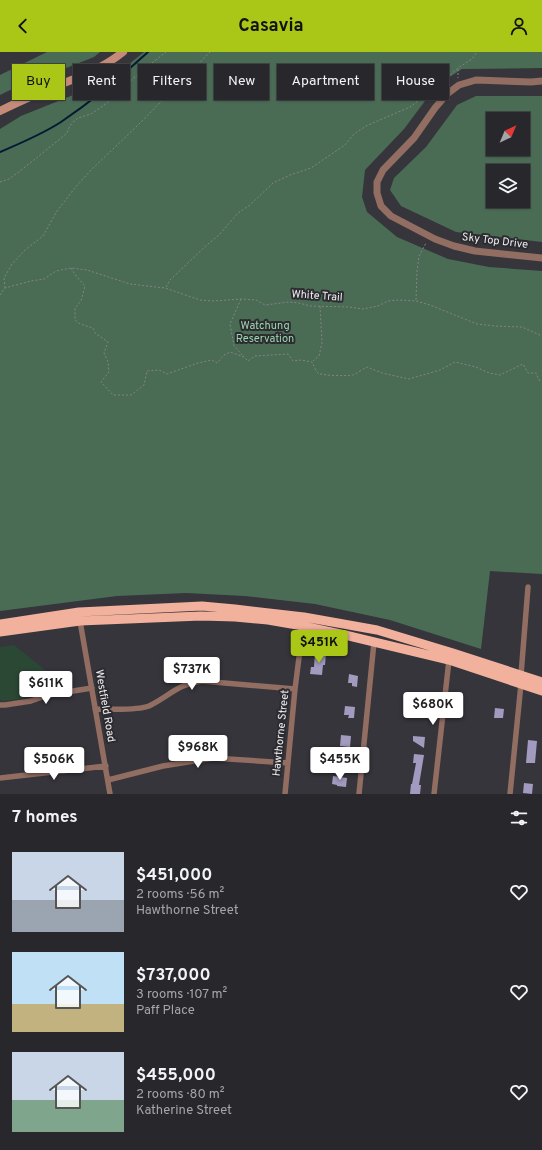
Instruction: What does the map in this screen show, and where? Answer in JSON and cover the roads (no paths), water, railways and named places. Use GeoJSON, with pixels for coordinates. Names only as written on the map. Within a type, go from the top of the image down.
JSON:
{"type":"FeatureCollection","features":[{"type":"Feature","properties":{"kind":"highway"},"geometry":{"type":"LineString","coordinates":[[0,624],[79,612],[202,606],[304,617],[377,630],[453,653],[521,680],[542,691]]}},
{"type":"Feature","properties":{"kind":"highway"},"geometry":{"type":"LineString","coordinates":[[0,632],[80,621],[202,616],[268,620],[303,626],[374,642],[449,660],[521,680],[542,682]]}},
{"type":"Feature","properties":{"kind":"main road"},"geometry":{"type":"LineString","coordinates":[[0,111],[81,77],[123,52]]}},
{"type":"Feature","properties":{"kind":"street","name":"Sky Top Drive"},"geometry":{"type":"LineString","coordinates":[[542,82],[476,80],[460,85],[447,94],[435,108],[414,138],[383,170],[378,182],[377,193],[381,206],[391,216],[429,236],[454,246],[475,251],[542,258]]}},
{"type":"Feature","properties":{"kind":"street"},"geometry":{"type":"LineString","coordinates":[[510,794],[528,587]]}},
{"type":"Feature","properties":{"kind":"street","name":"Westfield Road"},"geometry":{"type":"LineString","coordinates":[[80,621],[110,794]]}},
{"type":"Feature","properties":{"kind":"street","name":"Hawthorne Street"},"geometry":{"type":"LineString","coordinates":[[285,794],[295,689],[303,626]]}},
{"type":"Feature","properties":{"kind":"street"},"geometry":{"type":"LineString","coordinates":[[359,794],[374,642]]}},
{"type":"Feature","properties":{"kind":"street"},"geometry":{"type":"LineString","coordinates":[[434,794],[449,660]]}},
{"type":"Feature","properties":{"kind":"street"},"geometry":{"type":"LineString","coordinates":[[96,709],[140,709],[154,703],[176,689],[194,682],[202,681],[295,689]]}},
{"type":"Feature","properties":{"kind":"street"},"geometry":{"type":"LineString","coordinates":[[0,704],[6,705],[31,701],[48,696],[92,688]]}},
{"type":"Feature","properties":{"kind":"street"},"geometry":{"type":"LineString","coordinates":[[108,780],[163,766],[213,758],[288,763]]}},
{"type":"Feature","properties":{"kind":"street"},"geometry":{"type":"LineString","coordinates":[[0,778],[106,766]]}},
{"type":"Feature","properties":{"kind":"waterway"},"geometry":{"type":"LineString","coordinates":[[0,152],[61,122],[84,106],[148,52]]}},
{"type":"Feature","properties":{"kind":"park label","name":"Watchung Reservation"},"geometry":{"type":"Point","coordinates":[265,332]}}]}
